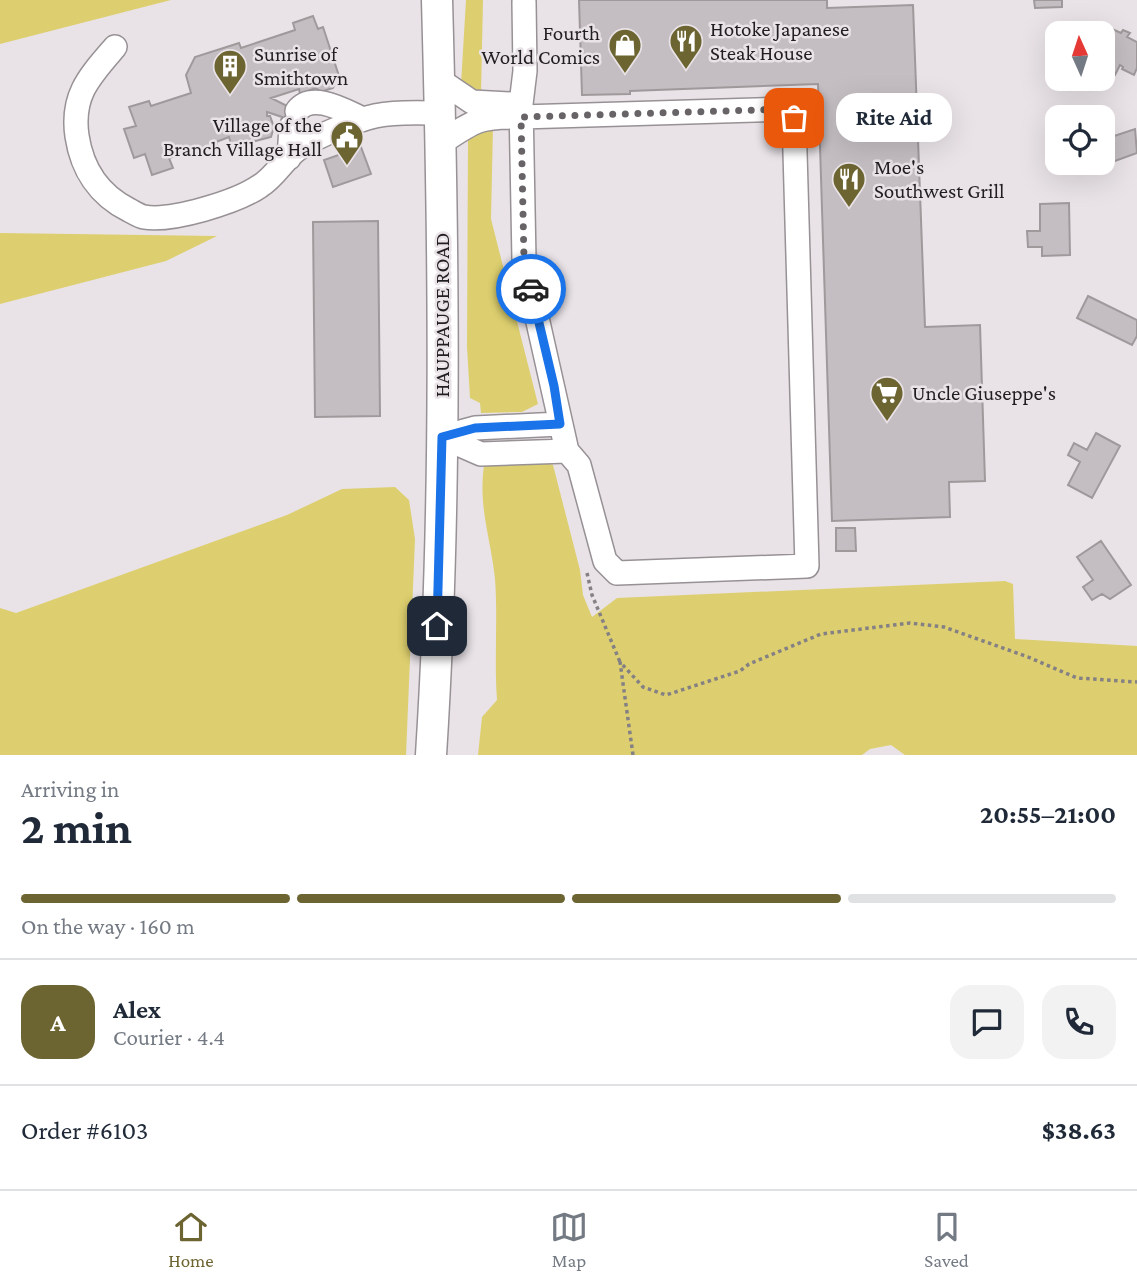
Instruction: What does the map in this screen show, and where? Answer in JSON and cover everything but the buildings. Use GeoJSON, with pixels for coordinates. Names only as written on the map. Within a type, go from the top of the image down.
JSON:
{"type":"FeatureCollection","features":[{"type":"Feature","properties":{"kind":"main road","name":"HAUPPAUGE ROAD"},"geometry":{"type":"LineString","coordinates":[[431,755],[436,680],[442,437],[441,143],[437,0]]}},
{"type":"Feature","properties":{"kind":"lane"},"geometry":{"type":"LineString","coordinates":[[438,79],[472,102],[521,110],[789,109],[794,118],[807,566],[617,573],[605,561],[579,465],[567,451],[524,260],[521,110],[526,71],[524,2]]}},
{"type":"Feature","properties":{"kind":"lane"},"geometry":{"type":"LineString","coordinates":[[115,47],[93,73],[81,93],[75,120],[78,140],[86,168],[96,186],[117,204],[144,217],[175,215],[215,207],[261,186],[297,150],[363,119],[402,113],[440,113]]}},
{"type":"Feature","properties":{"kind":"lane"},"geometry":{"type":"LineString","coordinates":[[289,158],[294,119],[305,103],[318,102],[334,106],[363,119]]}},
{"type":"Feature","properties":{"kind":"lane"},"geometry":{"type":"LineString","coordinates":[[441,143],[468,125],[521,110]]}},
{"type":"Feature","properties":{"kind":"lane"},"geometry":{"type":"LineString","coordinates":[[442,437],[475,428],[560,424]]}},
{"type":"Feature","properties":{"kind":"lane"},"geometry":{"type":"LineString","coordinates":[[442,437],[481,454],[567,451]]}},
{"type":"Feature","properties":{"kind":"path"},"geometry":{"type":"LineString","coordinates":[[633,755],[620,662],[643,687],[666,695],[740,671],[749,664],[821,634],[910,623],[944,627],[1077,678],[1137,682]]}},
{"type":"Feature","properties":{"kind":"shaded area"},"geometry":{"type":"Polygon","coordinates":[[[0,0],[171,0],[0,44],[0,0]]]}},
{"type":"Feature","properties":{"kind":"shaded area"},"geometry":{"type":"Polygon","coordinates":[[[466,0],[483,0],[481,95],[461,84],[466,0]]]}},
{"type":"Feature","properties":{"kind":"shaded area"},"geometry":{"type":"Polygon","coordinates":[[[493,126],[491,219],[538,404],[522,412],[481,413],[480,403],[470,398],[467,347],[468,136],[493,126]]]}},
{"type":"Feature","properties":{"kind":"shaded area"},"geometry":{"type":"Polygon","coordinates":[[[0,233],[217,236],[166,261],[0,304],[0,233]]]}},
{"type":"Feature","properties":{"kind":"shaded area"},"geometry":{"type":"Polygon","coordinates":[[[542,461],[553,465],[580,570],[583,595],[592,617],[617,598],[1005,581],[1013,584],[1015,639],[1137,646],[1137,755],[905,755],[891,745],[870,749],[862,755],[478,755],[482,717],[497,700],[495,579],[484,509],[484,466],[542,461]]]}},
{"type":"Feature","properties":{"kind":"shaded area"},"geometry":{"type":"Polygon","coordinates":[[[395,487],[409,500],[415,539],[406,755],[0,755],[0,608],[16,613],[287,515],[342,489],[395,487]]]}},
{"type":"Feature","properties":{"kind":"way so far"},"geometry":{"type":"LineString","coordinates":[[531,289],[524,260],[521,117],[789,109],[794,118]]}},
{"type":"Feature","properties":{"kind":"place","name":"Hotoke Japanese Steak House"},"geometry":{"type":"Point","coordinates":[686,71]}},
{"type":"Feature","properties":{"kind":"place","name":"Fourth World Comics"},"geometry":{"type":"Point","coordinates":[625,75]}},
{"type":"Feature","properties":{"kind":"place","name":"Sunrise of Smithtown"},"geometry":{"type":"Point","coordinates":[230,96]}},
{"type":"Feature","properties":{"kind":"place","name":"Rite Aid"},"geometry":{"type":"Point","coordinates":[794,118]}},
{"type":"Feature","properties":{"kind":"place","name":"Village of the Branch Village Hall"},"geometry":{"type":"Point","coordinates":[347,167]}},
{"type":"Feature","properties":{"kind":"place","name":"Moe's Southwest Grill"},"geometry":{"type":"Point","coordinates":[849,209]}},
{"type":"Feature","properties":{"kind":"place","name":"Uncle Giuseppe's"},"geometry":{"type":"Point","coordinates":[887,423]}},
{"type":"Feature","properties":{"kind":"route"},"geometry":{"type":"LineString","coordinates":[[437,626],[442,437],[475,428],[560,424],[554,386],[531,289]]}}]}
